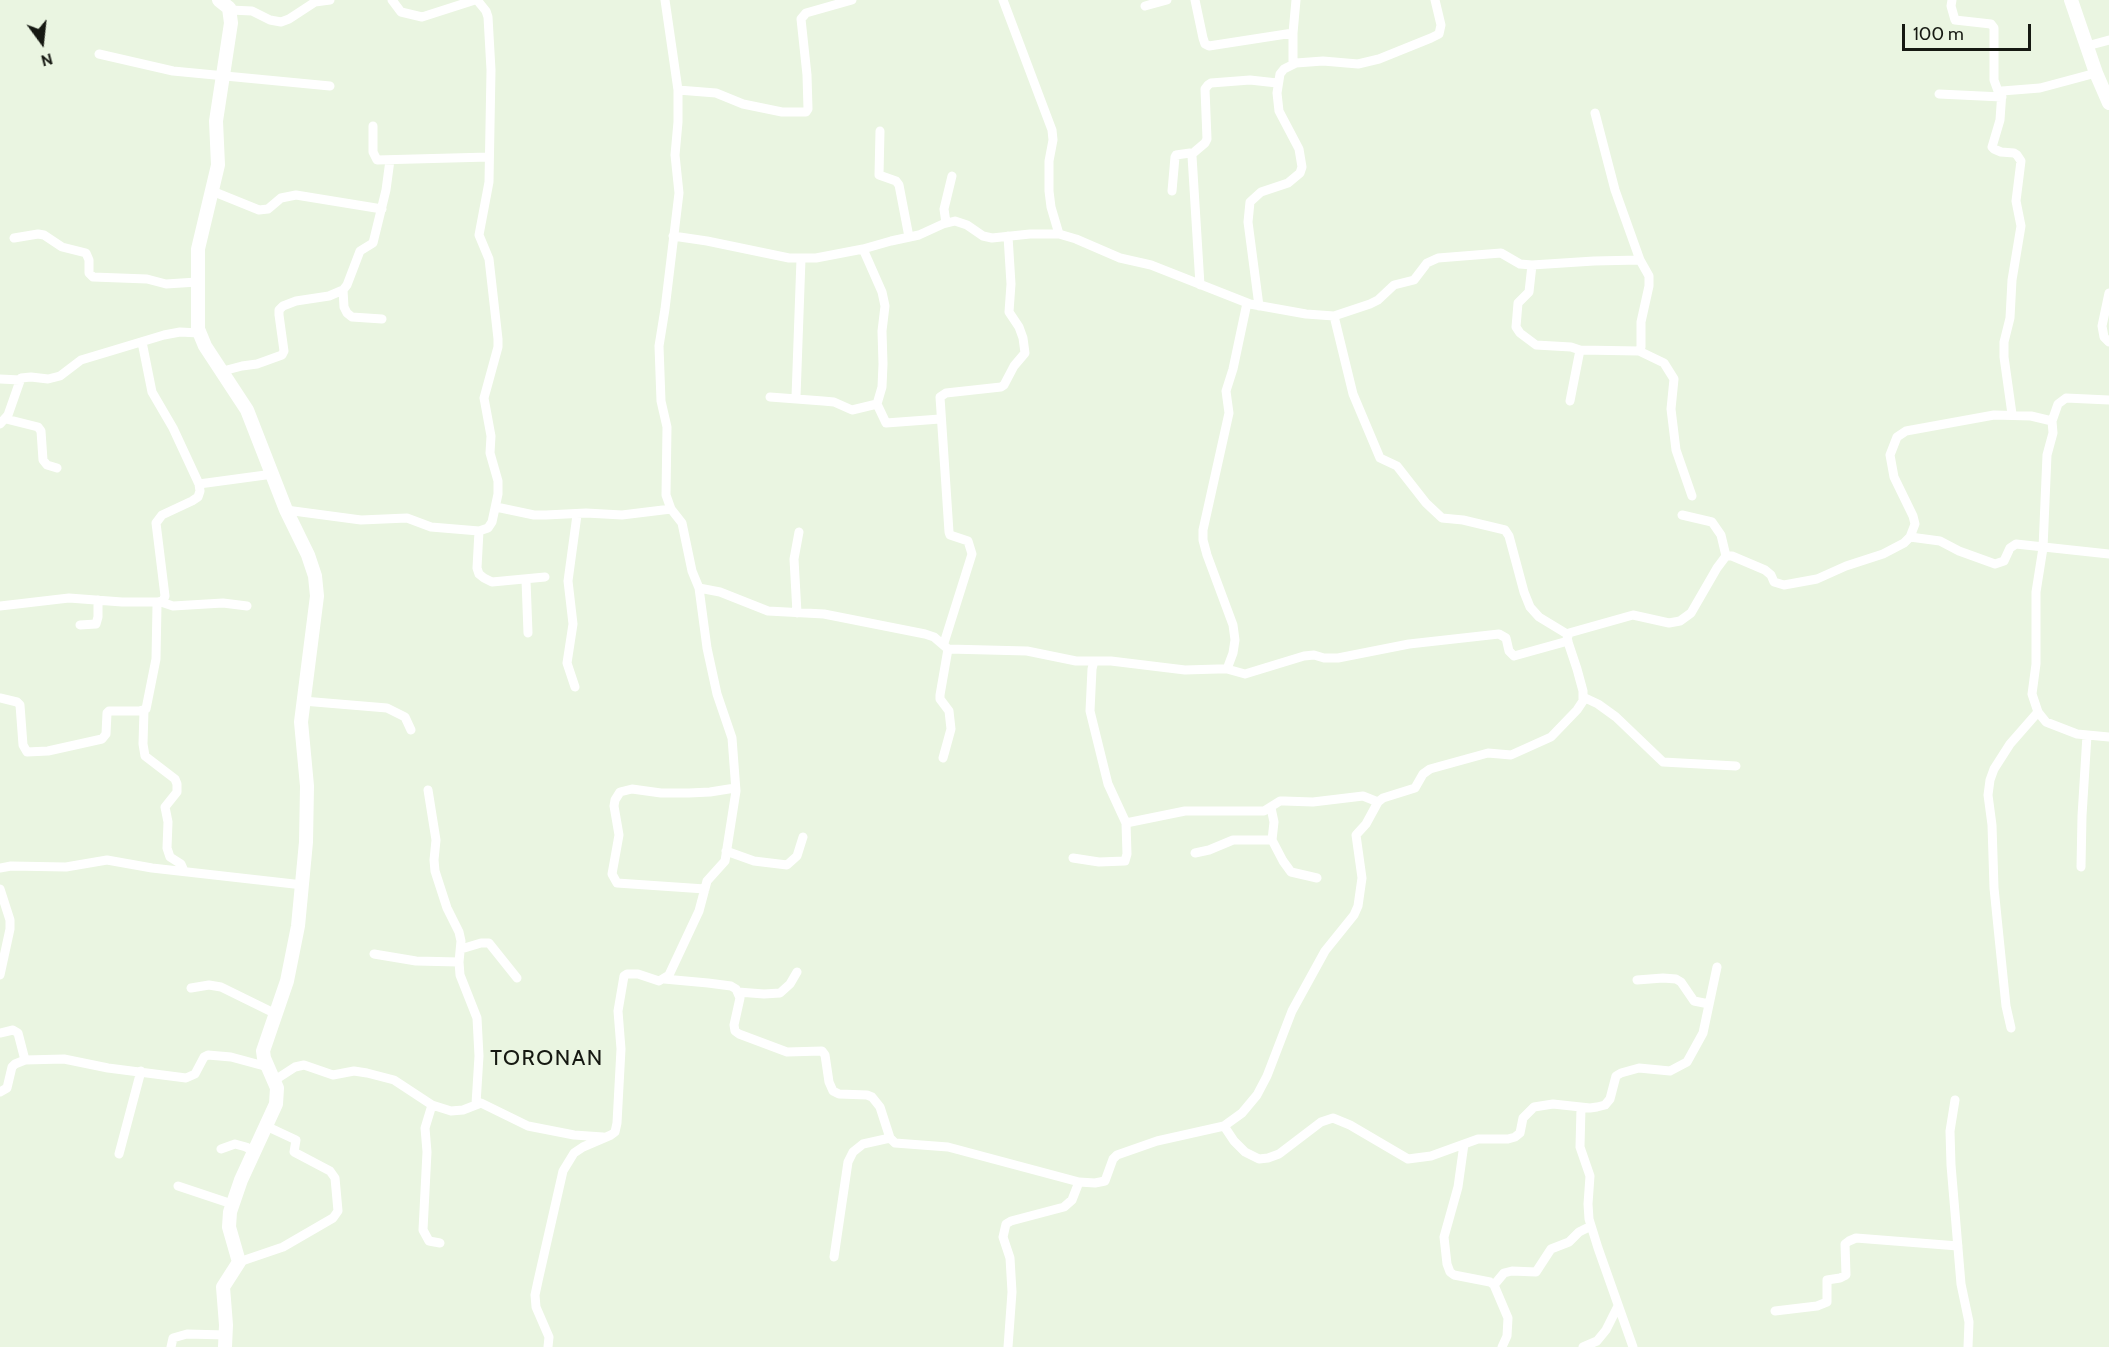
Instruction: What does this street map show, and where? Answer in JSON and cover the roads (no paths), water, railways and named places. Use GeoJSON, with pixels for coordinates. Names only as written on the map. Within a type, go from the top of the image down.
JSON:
{"type":"FeatureCollection","features":[{"type":"Feature","properties":{"kind":"street"},"geometry":{"type":"LineString","coordinates":[[219,0],[225,3],[230,10],[231,23],[216,121],[218,165],[198,249],[199,333],[247,410],[286,510],[308,555],[315,576],[317,596],[303,701],[301,735],[308,786],[303,885],[294,955],[263,1051],[275,1080],[278,1095],[276,1104],[232,1204],[229,1227],[239,1262]]}},
{"type":"Feature","properties":{"kind":"street"},"geometry":{"type":"LineString","coordinates":[[230,10],[252,11],[280,22],[289,20],[315,2],[330,0]]}},
{"type":"Feature","properties":{"kind":"street"},"geometry":{"type":"LineString","coordinates":[[286,510],[361,520],[400,517],[431,527],[479,531],[488,528],[496,507],[498,481],[491,460],[491,436],[484,404],[498,339],[489,260],[479,235],[479,225],[488,193],[491,70],[488,17],[486,11],[476,0],[422,17],[400,12],[392,0]]}},
{"type":"Feature","properties":{"kind":"street"},"geometry":{"type":"LineString","coordinates":[[548,1347],[549,1337],[536,1307],[535,1295],[563,1172],[574,1153],[615,1132],[621,1049],[618,1011],[624,976],[632,974],[659,981],[669,975],[699,911],[706,881],[725,861],[735,788],[732,738],[717,694],[707,648],[699,588],[682,523],[668,503],[665,486],[667,426],[661,401],[659,346],[679,193],[675,155],[678,90],[665,0]]}},
{"type":"Feature","properties":{"kind":"street"},"geometry":{"type":"LineString","coordinates":[[678,90],[716,93],[743,104],[782,112],[806,112],[808,109],[807,75],[801,19],[806,14],[852,0]]}},
{"type":"Feature","properties":{"kind":"street"},"geometry":{"type":"LineString","coordinates":[[1003,0],[1052,130],[1049,191],[1059,234]]}},
{"type":"Feature","properties":{"kind":"street"},"geometry":{"type":"LineString","coordinates":[[1145,6],[1167,0]]}},
{"type":"Feature","properties":{"kind":"street"},"geometry":{"type":"LineString","coordinates":[[1195,0],[1203,38],[1205,44],[1209,46],[1293,33]]}},
{"type":"Feature","properties":{"kind":"street"},"geometry":{"type":"LineString","coordinates":[[1293,64],[1296,0]]}},
{"type":"Feature","properties":{"kind":"street"},"geometry":{"type":"LineString","coordinates":[[1259,306],[1248,222],[1250,202],[1261,192],[1288,183],[1300,173],[1302,167],[1299,149],[1279,111],[1277,83],[1284,69],[1293,64],[1323,61],[1358,64],[1379,59],[1431,38],[1439,34],[1441,25],[1435,0]]}},
{"type":"Feature","properties":{"kind":"street"},"geometry":{"type":"LineString","coordinates":[[1952,0],[1951,6],[1955,20],[1991,24],[1994,28],[1994,80],[1998,91],[2002,94]]}},
{"type":"Feature","properties":{"kind":"street"},"geometry":{"type":"LineString","coordinates":[[2071,0],[2096,73],[2109,103]]}},
{"type":"Feature","properties":{"kind":"street"},"geometry":{"type":"LineString","coordinates":[[2087,46],[2109,40]]}},
{"type":"Feature","properties":{"kind":"street"},"geometry":{"type":"LineString","coordinates":[[99,54],[173,70],[330,86]]}},
{"type":"Feature","properties":{"kind":"street"},"geometry":{"type":"LineString","coordinates":[[1939,94],[2002,94],[2040,88],[2096,73]]}},
{"type":"Feature","properties":{"kind":"street"},"geometry":{"type":"LineString","coordinates":[[1172,191],[1176,155],[1192,154],[1207,139],[1205,89],[1208,85],[1250,80],[1277,83]]}},
{"type":"Feature","properties":{"kind":"street"},"geometry":{"type":"LineString","coordinates":[[2002,94],[2000,120],[1992,147],[2001,152],[2018,154],[2021,161],[2016,201],[2021,226],[2012,280],[2010,318],[2004,342],[2012,414]]}},
{"type":"Feature","properties":{"kind":"street"},"geometry":{"type":"LineString","coordinates":[[1595,113],[1615,190],[1640,260],[1650,280],[1641,322],[1639,351]]}},
{"type":"Feature","properties":{"kind":"street"},"geometry":{"type":"LineString","coordinates":[[373,126],[377,160],[489,157]]}},
{"type":"Feature","properties":{"kind":"street"},"geometry":{"type":"LineString","coordinates":[[880,130],[879,175],[896,181],[899,185],[909,237]]}},
{"type":"Feature","properties":{"kind":"street"},"geometry":{"type":"LineString","coordinates":[[1192,154],[1200,285]]}},
{"type":"Feature","properties":{"kind":"street"},"geometry":{"type":"LineString","coordinates":[[223,371],[257,364],[282,355],[284,351],[279,310],[296,301],[329,296],[343,290],[347,285],[360,251],[373,243],[386,190],[390,160]]}},
{"type":"Feature","properties":{"kind":"street"},"geometry":{"type":"LineString","coordinates":[[946,223],[944,209],[952,176]]}},
{"type":"Feature","properties":{"kind":"street"},"geometry":{"type":"LineString","coordinates":[[212,191],[259,210],[268,209],[281,198],[296,195],[382,209]]}},
{"type":"Feature","properties":{"kind":"street"},"geometry":{"type":"LineString","coordinates":[[673,236],[774,256],[801,259],[863,249],[926,233],[955,221],[983,236],[992,238],[1059,234],[1120,258],[1151,265],[1247,303],[1318,316],[1334,316],[1370,304],[1382,297],[1394,285],[1414,280],[1423,266],[1431,260],[1501,253],[1520,264],[1532,265],[1640,260]]}},
{"type":"Feature","properties":{"kind":"street"},"geometry":{"type":"LineString","coordinates":[[14,238],[44,235],[62,247],[86,253],[89,260],[89,273],[93,277],[147,279],[166,284],[197,282]]}},
{"type":"Feature","properties":{"kind":"street"},"geometry":{"type":"LineString","coordinates":[[943,758],[951,729],[949,711],[940,699],[946,646],[972,554],[968,541],[953,537],[949,532],[940,397],[943,394],[1001,387],[1025,353],[1019,327],[1009,312],[1011,284],[1008,236]]}},
{"type":"Feature","properties":{"kind":"street"},"geometry":{"type":"LineString","coordinates":[[863,249],[882,292],[885,306],[882,331],[882,387],[877,404],[886,423],[940,419]]}},
{"type":"Feature","properties":{"kind":"street"},"geometry":{"type":"LineString","coordinates":[[796,397],[801,259]]}},
{"type":"Feature","properties":{"kind":"street"},"geometry":{"type":"LineString","coordinates":[[1532,265],[1529,292],[1518,303],[1516,327],[1536,345],[1571,347],[1580,350],[1639,351],[1664,363],[1674,379],[1671,409],[1676,450],[1692,496]]}},
{"type":"Feature","properties":{"kind":"street"},"geometry":{"type":"LineString","coordinates":[[343,290],[344,308],[347,313],[352,316],[382,319]]}},
{"type":"Feature","properties":{"kind":"street"},"geometry":{"type":"LineString","coordinates":[[2109,294],[2102,326],[2104,337],[2109,342]]}},
{"type":"Feature","properties":{"kind":"street"},"geometry":{"type":"LineString","coordinates":[[1227,669],[1235,640],[1233,626],[1207,555],[1203,530],[1229,413],[1226,391],[1247,303]]}},
{"type":"Feature","properties":{"kind":"street"},"geometry":{"type":"LineString","coordinates":[[738,992],[740,1004],[734,1025],[739,1034],[787,1052],[822,1051],[825,1055],[829,1082],[833,1091],[839,1094],[872,1097],[880,1107],[890,1137],[895,1143],[948,1147],[1078,1182],[1095,1183],[1105,1181],[1117,1155],[1157,1141],[1224,1126],[1242,1113],[1257,1095],[1267,1076],[1299,997],[1325,951],[1354,915],[1358,906],[1362,878],[1356,835],[1366,824],[1378,802],[1415,788],[1423,774],[1430,770],[1488,753],[1511,755],[1551,736],[1578,710],[1583,697],[1567,638],[1539,617],[1530,607],[1509,536],[1505,530],[1442,518],[1426,503],[1397,466],[1380,458],[1353,394],[1334,316]]}},
{"type":"Feature","properties":{"kind":"street"},"geometry":{"type":"LineString","coordinates":[[0,379],[20,380],[25,377],[48,379],[60,376],[81,360],[180,332],[199,333]]}},
{"type":"Feature","properties":{"kind":"street"},"geometry":{"type":"LineString","coordinates":[[142,342],[152,392],[173,428],[200,490],[198,497],[162,515],[156,523],[165,596],[160,602],[156,659],[148,702],[144,710],[145,756],[177,784],[177,792],[165,807],[168,822],[168,853],[181,864],[184,871]]}},
{"type":"Feature","properties":{"kind":"street"},"geometry":{"type":"LineString","coordinates":[[1570,401],[1580,350]]}},
{"type":"Feature","properties":{"kind":"street"},"geometry":{"type":"LineString","coordinates":[[20,380],[3,421],[38,427],[41,431],[43,460],[47,465],[57,468]]}},
{"type":"Feature","properties":{"kind":"street"},"geometry":{"type":"LineString","coordinates":[[770,397],[796,397],[834,402],[852,410],[877,404]]}},
{"type":"Feature","properties":{"kind":"street"},"geometry":{"type":"LineString","coordinates":[[2109,397],[2066,398],[2058,404],[2052,421],[2053,433],[2047,455],[2043,548],[2036,592],[2036,664],[2032,694],[2038,712],[2046,722],[2062,729],[2087,735],[2109,737]]}},
{"type":"Feature","properties":{"kind":"street"},"geometry":{"type":"LineString","coordinates":[[1726,556],[1732,556],[1765,570],[1774,582],[1784,585],[1816,579],[1883,554],[1904,543],[1910,537],[1915,524],[1891,465],[1890,455],[1898,437],[1906,431],[1966,419],[2012,414],[2052,421]]}},
{"type":"Feature","properties":{"kind":"street"},"geometry":{"type":"LineString","coordinates":[[199,484],[273,474]]}},
{"type":"Feature","properties":{"kind":"street"},"geometry":{"type":"LineString","coordinates":[[496,507],[534,515],[586,513],[622,515],[671,509]]}},
{"type":"Feature","properties":{"kind":"street"},"geometry":{"type":"LineString","coordinates":[[575,687],[567,663],[573,624],[568,581],[577,515]]}},
{"type":"Feature","properties":{"kind":"street"},"geometry":{"type":"LineString","coordinates":[[699,588],[720,592],[768,611],[824,614],[925,634],[934,637],[946,646],[1027,651],[1076,661],[1111,661],[1185,670],[1227,669],[1245,674],[1314,655],[1338,658],[1409,644],[1499,634],[1506,638],[1509,651],[1514,656],[1633,615],[1669,623],[1680,621],[1691,613],[1726,556],[1721,534],[1712,522],[1682,515]]}},
{"type":"Feature","properties":{"kind":"street"},"geometry":{"type":"LineString","coordinates":[[479,531],[477,568],[479,574],[492,582],[545,577]]}},
{"type":"Feature","properties":{"kind":"street"},"geometry":{"type":"LineString","coordinates":[[797,613],[794,559],[799,532]]}},
{"type":"Feature","properties":{"kind":"street"},"geometry":{"type":"LineString","coordinates":[[1910,537],[1946,543],[1959,551],[1995,564],[2004,561],[2013,545],[2109,554]]}},
{"type":"Feature","properties":{"kind":"street"},"geometry":{"type":"LineString","coordinates":[[526,580],[528,633]]}},
{"type":"Feature","properties":{"kind":"street"},"geometry":{"type":"LineString","coordinates":[[0,606],[48,599],[160,602],[173,606],[223,603],[247,606]]}},
{"type":"Feature","properties":{"kind":"street"},"geometry":{"type":"LineString","coordinates":[[80,625],[96,624],[98,600]]}},
{"type":"Feature","properties":{"kind":"street"},"geometry":{"type":"LineString","coordinates":[[1073,858],[1099,862],[1125,861],[1127,854],[1126,823],[1122,810],[1110,792],[1090,711],[1094,661]]}},
{"type":"Feature","properties":{"kind":"street"},"geometry":{"type":"LineString","coordinates":[[1583,697],[1599,704],[1616,717],[1663,762],[1736,766]]}},
{"type":"Feature","properties":{"kind":"street"},"geometry":{"type":"LineString","coordinates":[[0,698],[20,705],[23,745],[27,752],[48,751],[102,739],[106,734],[109,711],[144,710]]}},
{"type":"Feature","properties":{"kind":"street"},"geometry":{"type":"LineString","coordinates":[[303,701],[387,708],[405,717],[411,730]]}},
{"type":"Feature","properties":{"kind":"street"},"geometry":{"type":"LineString","coordinates":[[2011,1029],[2006,1006],[1994,888],[1992,825],[1988,795],[1994,769],[2010,744],[2038,712]]}},
{"type":"Feature","properties":{"kind":"street"},"geometry":{"type":"LineString","coordinates":[[2081,867],[2087,735]]}},
{"type":"Feature","properties":{"kind":"street"},"geometry":{"type":"LineString","coordinates":[[705,889],[616,883],[612,874],[619,835],[615,800],[620,792],[632,789],[661,793],[689,793],[735,788]]}},
{"type":"Feature","properties":{"kind":"street"},"geometry":{"type":"LineString","coordinates":[[428,790],[436,840],[435,871],[447,908],[459,932],[460,975],[477,1018],[479,1056],[476,1104]]}},
{"type":"Feature","properties":{"kind":"street"},"geometry":{"type":"LineString","coordinates":[[1126,823],[1185,811],[1264,811],[1280,801],[1313,802],[1363,796],[1378,802]]}},
{"type":"Feature","properties":{"kind":"street"},"geometry":{"type":"LineString","coordinates":[[1271,808],[1274,822],[1272,840],[1277,853],[1291,872],[1317,878]]}},
{"type":"Feature","properties":{"kind":"street"},"geometry":{"type":"LineString","coordinates":[[726,851],[754,861],[788,865],[797,856],[803,837]]}},
{"type":"Feature","properties":{"kind":"street"},"geometry":{"type":"LineString","coordinates":[[1195,854],[1233,840],[1272,840]]}},
{"type":"Feature","properties":{"kind":"street"},"geometry":{"type":"LineString","coordinates":[[0,868],[11,866],[66,867],[107,860],[303,885]]}},
{"type":"Feature","properties":{"kind":"street"},"geometry":{"type":"LineString","coordinates":[[0,889],[10,920],[10,929],[0,975]]}},
{"type":"Feature","properties":{"kind":"street"},"geometry":{"type":"LineString","coordinates":[[461,949],[489,943],[517,978]]}},
{"type":"Feature","properties":{"kind":"street"},"geometry":{"type":"LineString","coordinates":[[374,954],[416,961],[459,962]]}},
{"type":"Feature","properties":{"kind":"street"},"geometry":{"type":"LineString","coordinates":[[1224,1126],[1245,1152],[1259,1159],[1279,1154],[1321,1122],[1333,1118],[1350,1125],[1408,1159],[1431,1156],[1478,1139],[1515,1137],[1520,1133],[1522,1118],[1528,1111],[1541,1105],[1566,1104],[1590,1108],[1605,1104],[1610,1099],[1616,1076],[1621,1073],[1639,1068],[1670,1071],[1687,1062],[1703,1033],[1718,967]]}},
{"type":"Feature","properties":{"kind":"street"},"geometry":{"type":"LineString","coordinates":[[664,979],[731,986],[738,992],[764,994],[780,993],[790,984],[797,972]]}},
{"type":"Feature","properties":{"kind":"street"},"geometry":{"type":"LineString","coordinates":[[1637,980],[1676,979],[1682,982],[1694,1001],[1709,1004]]}},
{"type":"Feature","properties":{"kind":"street"},"geometry":{"type":"LineString","coordinates":[[191,988],[208,985],[221,987],[276,1014]]}},
{"type":"Feature","properties":{"kind":"street"},"geometry":{"type":"LineString","coordinates":[[0,1033],[13,1030],[18,1033],[25,1060]]}},
{"type":"Feature","properties":{"kind":"street"},"geometry":{"type":"LineString","coordinates":[[0,1092],[7,1088],[12,1067],[25,1060],[64,1059],[108,1068],[186,1078],[195,1074],[204,1057],[214,1054],[268,1067]]}},
{"type":"Feature","properties":{"kind":"street"},"geometry":{"type":"LineString","coordinates":[[275,1080],[295,1067],[304,1065],[333,1075],[354,1071],[367,1073],[394,1080],[432,1105],[451,1111],[481,1104],[528,1126],[574,1135],[606,1138]]}},
{"type":"Feature","properties":{"kind":"street"},"geometry":{"type":"LineString","coordinates":[[119,1154],[141,1071]]}},
{"type":"Feature","properties":{"kind":"street"},"geometry":{"type":"LineString","coordinates":[[1954,1100],[1950,1131],[1961,1284],[1969,1322],[1968,1347]]}},
{"type":"Feature","properties":{"kind":"street"},"geometry":{"type":"LineString","coordinates":[[432,1105],[425,1128],[427,1152],[423,1230],[429,1240],[440,1243]]}},
{"type":"Feature","properties":{"kind":"street"},"geometry":{"type":"LineString","coordinates":[[1581,1108],[1579,1136],[1583,1158],[1590,1176],[1588,1204],[1591,1226],[1633,1347]]}},
{"type":"Feature","properties":{"kind":"street"},"geometry":{"type":"LineString","coordinates":[[171,1347],[175,1336],[201,1333],[226,1341],[223,1287],[239,1262],[283,1247],[333,1218],[338,1211],[335,1178],[330,1171],[294,1152],[296,1140],[266,1126]]}},
{"type":"Feature","properties":{"kind":"street"},"geometry":{"type":"LineString","coordinates":[[834,1257],[848,1162],[853,1152],[863,1144],[890,1137]]}},
{"type":"Feature","properties":{"kind":"street"},"geometry":{"type":"LineString","coordinates":[[221,1149],[235,1144],[246,1146],[255,1152]]}},
{"type":"Feature","properties":{"kind":"street"},"geometry":{"type":"LineString","coordinates":[[1464,1144],[1458,1187],[1444,1236],[1448,1269],[1454,1275],[1490,1282],[1494,1285],[1508,1318],[1507,1336],[1502,1347]]}},
{"type":"Feature","properties":{"kind":"street"},"geometry":{"type":"LineString","coordinates":[[1008,1347],[1011,1275],[1010,1258],[1004,1237],[1006,1224],[1064,1208],[1072,1200],[1078,1182]]}},
{"type":"Feature","properties":{"kind":"street"},"geometry":{"type":"LineString","coordinates":[[178,1186],[232,1204]]}},
{"type":"Feature","properties":{"kind":"street"},"geometry":{"type":"LineString","coordinates":[[1494,1285],[1504,1273],[1536,1272],[1551,1249],[1569,1242],[1591,1226]]}},
{"type":"Feature","properties":{"kind":"street"},"geometry":{"type":"LineString","coordinates":[[1775,1311],[1817,1306],[1827,1302],[1827,1280],[1846,1275],[1845,1244],[1856,1238],[1958,1246]]}},
{"type":"Feature","properties":{"kind":"street"},"geometry":{"type":"LineString","coordinates":[[1583,1347],[1597,1341],[1606,1330],[1618,1306]]}},
{"type":"Feature","properties":{"kind":"district","name":"TORONAN"},"geometry":{"type":"Point","coordinates":[547,1059]}}]}
